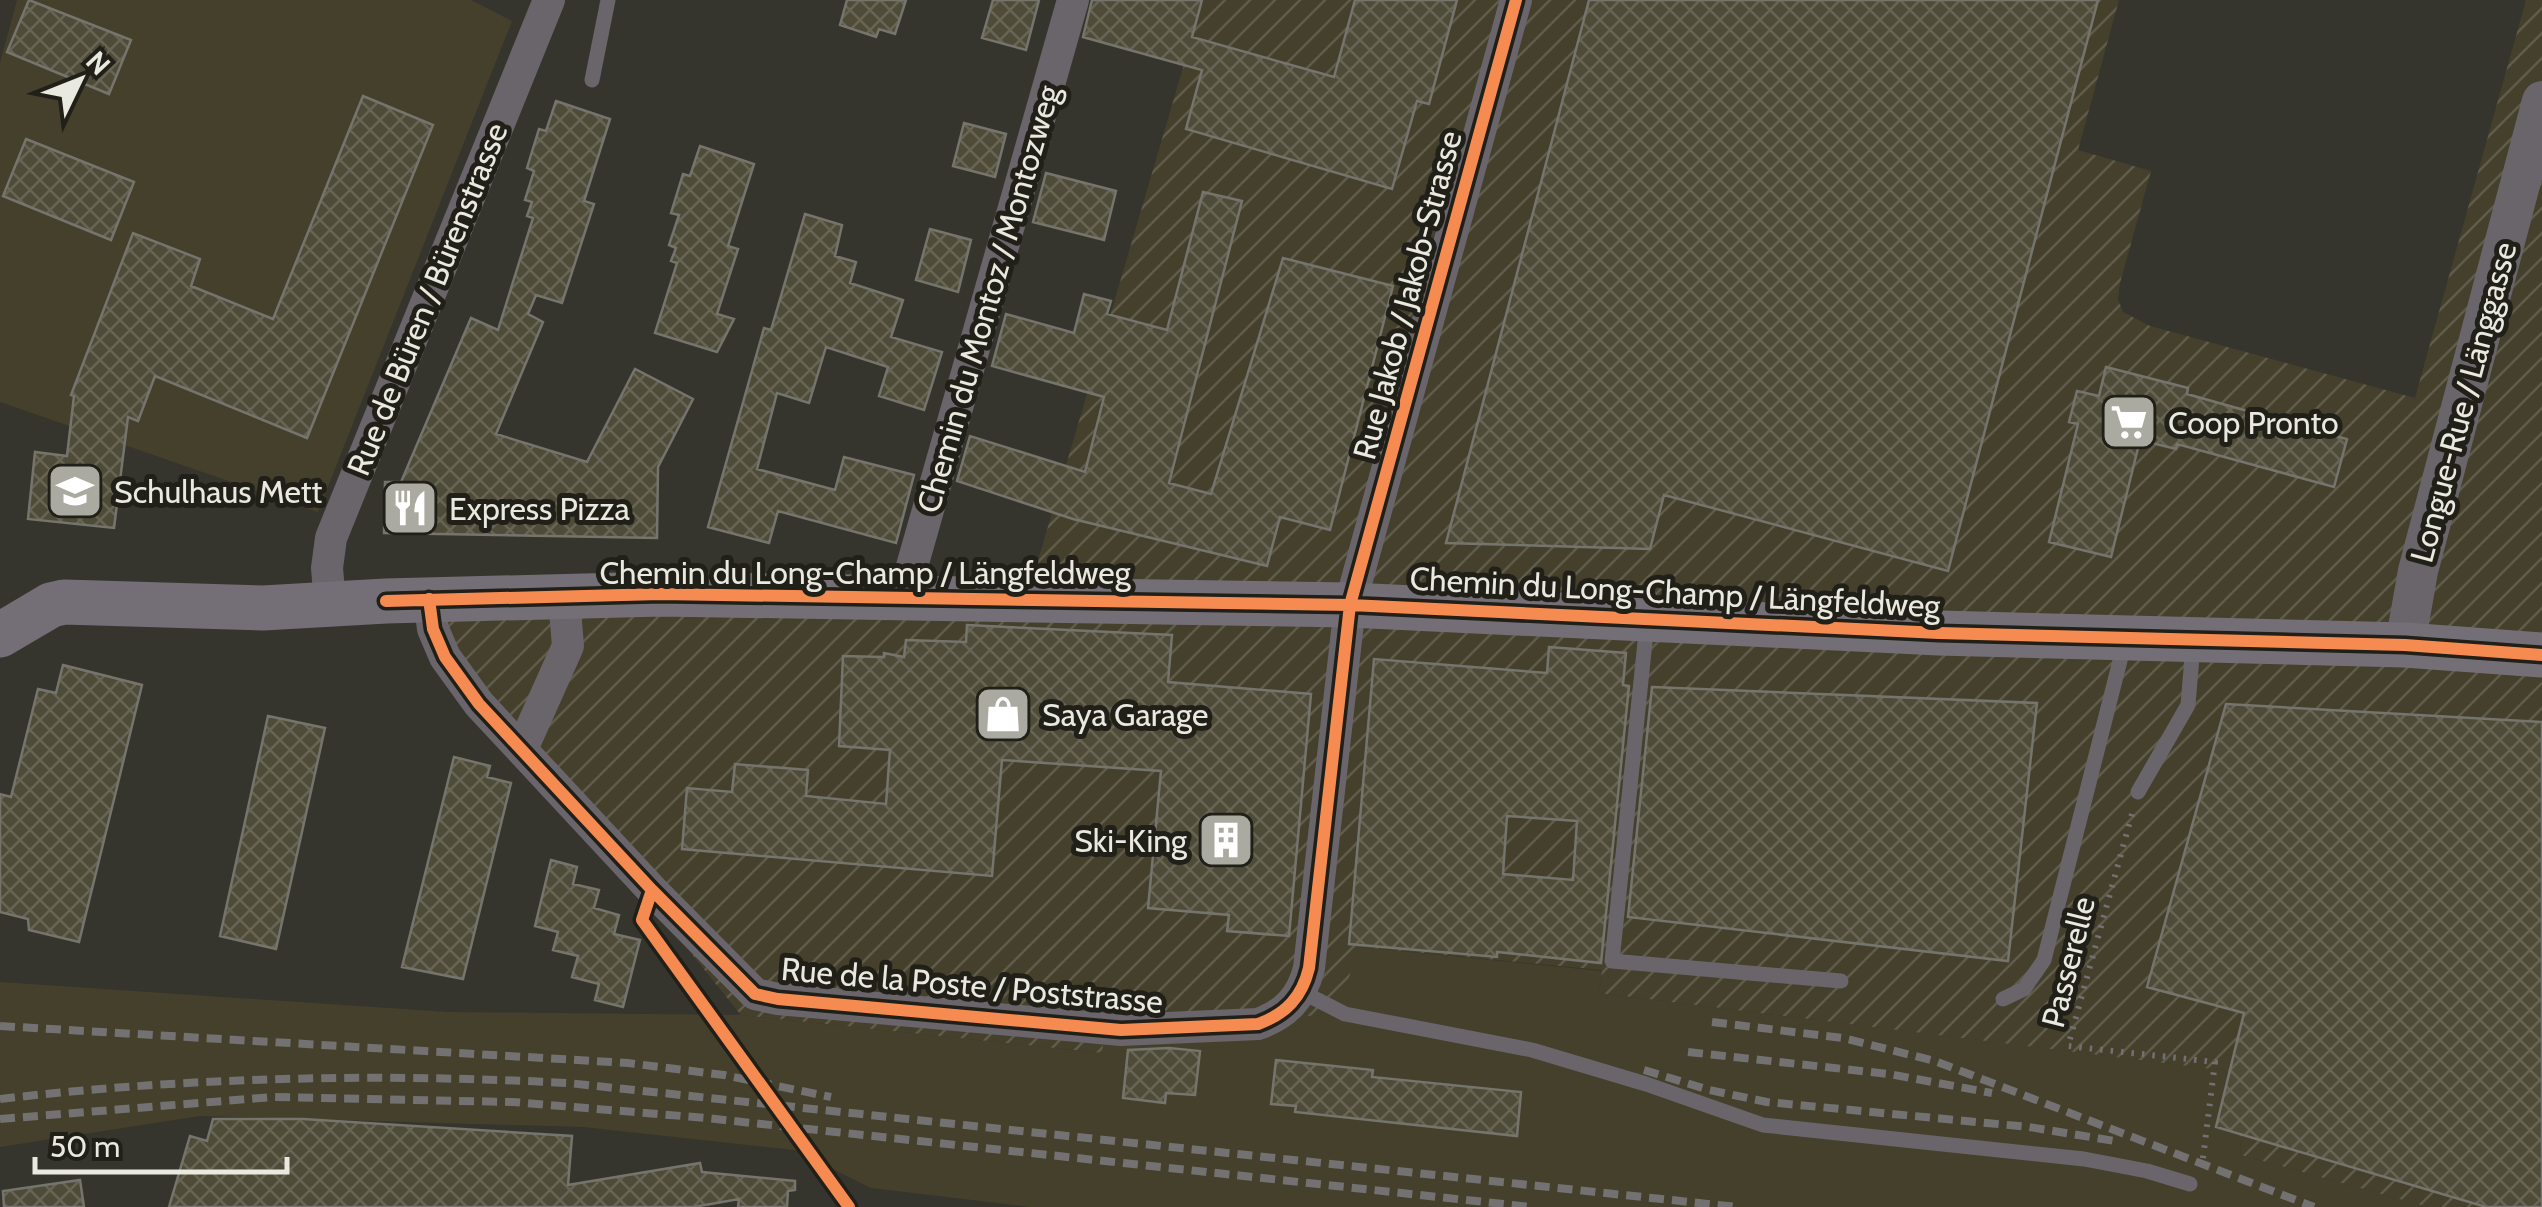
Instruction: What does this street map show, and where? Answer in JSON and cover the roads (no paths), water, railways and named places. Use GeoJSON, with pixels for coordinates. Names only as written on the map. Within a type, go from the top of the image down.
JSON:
{"type":"FeatureCollection","features":[{"type":"Feature","properties":{"kind":"main road","name":"Chemin du Long-Champ / Längfeldweg"},"geometry":{"type":"LineString","coordinates":[[330,604],[661,594],[1350,605],[1650,621],[2405,645],[2542,655]]}},
{"type":"Feature","properties":{"kind":"main road"},"geometry":{"type":"LineString","coordinates":[[0,635],[51,605],[64,602],[263,608],[330,604]]}},
{"type":"Feature","properties":{"kind":"street","name":"Rue de Büren / Bürenstrasse"},"geometry":{"type":"LineString","coordinates":[[330,604],[331,538],[549,0]]}},
{"type":"Feature","properties":{"kind":"street","name":"Chemin du Montoz / Montozweg"},"geometry":{"type":"LineString","coordinates":[[903,598],[1073,0]]}},
{"type":"Feature","properties":{"kind":"street","name":"Rue Jakob / Jakob-Strasse"},"geometry":{"type":"LineString","coordinates":[[1350,605],[1516,0]]}},
{"type":"Feature","properties":{"kind":"street","name":"Longue-Rue / Länggasse"},"geometry":{"type":"LineString","coordinates":[[2405,645],[2418,571],[2542,101]]}},
{"type":"Feature","properties":{"kind":"street"},"geometry":{"type":"LineString","coordinates":[[522,749],[568,646],[564,598]]}},
{"type":"Feature","properties":{"kind":"street","name":"Rue de la Poste / Poststrasse"},"geometry":{"type":"LineString","coordinates":[[429,600],[444,656],[479,704],[755,994],[1153,1030],[1258,1024],[1285,1011],[1302,992]]}},
{"type":"Feature","properties":{"kind":"street"},"geometry":{"type":"LineString","coordinates":[[1302,992],[1309,968],[1350,605]]}},
{"type":"Feature","properties":{"kind":"lane"},"geometry":{"type":"LineString","coordinates":[[592,80],[608,0]]}},
{"type":"Feature","properties":{"kind":"lane"},"geometry":{"type":"LineString","coordinates":[[1650,621],[1612,960],[1841,981]]}},
{"type":"Feature","properties":{"kind":"lane"},"geometry":{"type":"LineString","coordinates":[[2004,999],[2024,989],[2044,960],[2126,637]]}},
{"type":"Feature","properties":{"kind":"lane"},"geometry":{"type":"LineString","coordinates":[[2138,792],[2188,704],[2193,639]]}},
{"type":"Feature","properties":{"kind":"lane"},"geometry":{"type":"LineString","coordinates":[[1302,992],[1345,1014],[1532,1050],[1763,1125],[2084,1159],[2148,1171],[2190,1184]]}},
{"type":"Feature","properties":{"kind":"railway"},"geometry":{"type":"LineString","coordinates":[[1712,1022],[1843,1038],[1935,1061],[2314,1207]]}},
{"type":"Feature","properties":{"kind":"railway"},"geometry":{"type":"LineString","coordinates":[[0,1026],[628,1063],[724,1075],[831,1097]]}},
{"type":"Feature","properties":{"kind":"railway"},"geometry":{"type":"LineString","coordinates":[[1688,1052],[1889,1074],[1992,1093]]}},
{"type":"Feature","properties":{"kind":"railway"},"geometry":{"type":"LineString","coordinates":[[1644,1070],[1767,1102],[2029,1127],[2115,1141]]}},
{"type":"Feature","properties":{"kind":"railway"},"geometry":{"type":"LineString","coordinates":[[0,1099],[284,1079],[568,1083],[1737,1207]]}},
{"type":"Feature","properties":{"kind":"railway"},"geometry":{"type":"LineString","coordinates":[[0,1119],[273,1097],[513,1102],[706,1118],[1531,1207]]}},
{"type":"Feature","properties":{"kind":"place","name":"Coop Pronto"},"geometry":{"type":"Point","coordinates":[2129,422]}},
{"type":"Feature","properties":{"kind":"place","name":"Schulhaus Mett"},"geometry":{"type":"Point","coordinates":[75,491]}},
{"type":"Feature","properties":{"kind":"place","name":"Express Pizza"},"geometry":{"type":"Point","coordinates":[410,508]}},
{"type":"Feature","properties":{"kind":"place","name":"Saya Garage"},"geometry":{"type":"Point","coordinates":[1003,714]}},
{"type":"Feature","properties":{"kind":"place","name":"Ski-King"},"geometry":{"type":"Point","coordinates":[1226,840]}}]}
